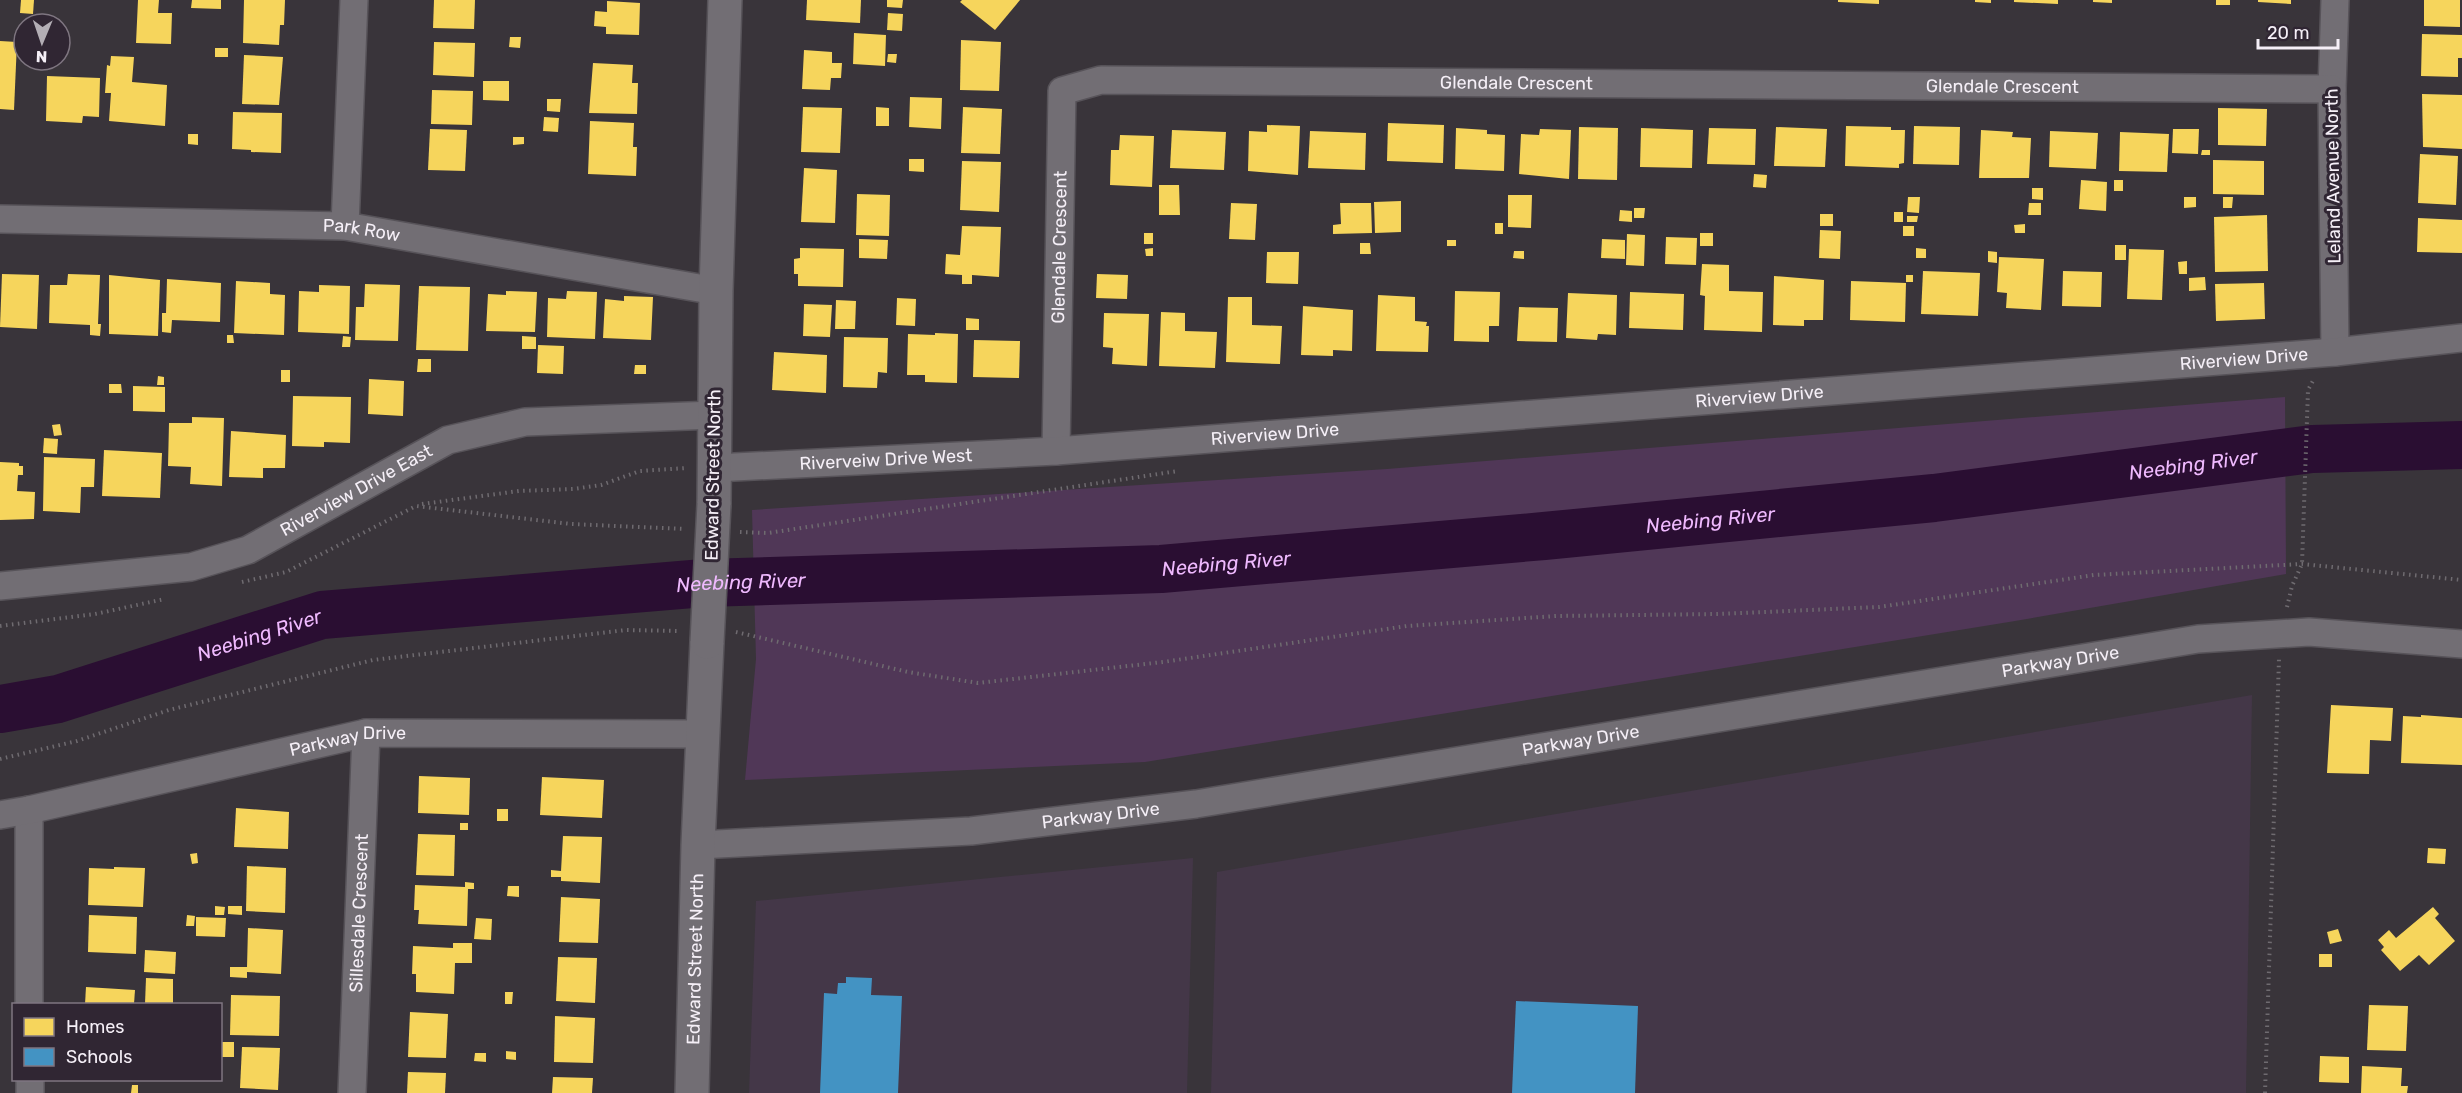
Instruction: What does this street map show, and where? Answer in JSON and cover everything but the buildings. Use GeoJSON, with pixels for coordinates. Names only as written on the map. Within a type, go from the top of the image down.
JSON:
{"type":"FeatureCollection","features":[{"type":"Feature","properties":{"kind":"main road","name":"Edward Street North"},"geometry":{"type":"LineString","coordinates":[[692,1093],[702,734],[714,504],[716,291],[725,0]]}},
{"type":"Feature","properties":{"kind":"street"},"geometry":{"type":"LineString","coordinates":[[345,226],[354,0]]}},
{"type":"Feature","properties":{"kind":"street","name":"Leland Avenue North"},"geometry":{"type":"LineString","coordinates":[[2335,0],[2332,89],[2335,352]]}},
{"type":"Feature","properties":{"kind":"street","name":"Glendale Crescent"},"geometry":{"type":"LineString","coordinates":[[1056,451],[1062,91],[1101,80],[2332,89]]}},
{"type":"Feature","properties":{"kind":"street","name":"Park Row"},"geometry":{"type":"LineString","coordinates":[[0,219],[345,226],[716,291]]}},
{"type":"Feature","properties":{"kind":"street","name":"Riverview Drive"},"geometry":{"type":"LineString","coordinates":[[1056,451],[2335,352],[2462,338]]}},
{"type":"Feature","properties":{"kind":"street","name":"Riverview Drive East"},"geometry":{"type":"LineString","coordinates":[[0,586],[191,567],[220,560],[248,550],[448,440],[459,437],[525,422],[715,415]]}},
{"type":"Feature","properties":{"kind":"street","name":"Riverveiw Drive West"},"geometry":{"type":"LineString","coordinates":[[715,468],[1056,451]]}},
{"type":"Feature","properties":{"kind":"street","name":"Parkway Drive"},"geometry":{"type":"LineString","coordinates":[[698,845],[971,831],[1197,804],[2198,639],[2309,632],[2462,644]]}},
{"type":"Feature","properties":{"kind":"street","name":"Parkway Drive"},"geometry":{"type":"LineString","coordinates":[[0,814],[29,810],[366,733],[702,734]]}},
{"type":"Feature","properties":{"kind":"street","name":"Sillesdale Crescent"},"geometry":{"type":"LineString","coordinates":[[352,1093],[366,733]]}},
{"type":"Feature","properties":{"kind":"street"},"geometry":{"type":"LineString","coordinates":[[29,810],[30,1003]]}},
{"type":"Feature","properties":{"kind":"path"},"geometry":{"type":"LineString","coordinates":[[2265,1093],[2277,689],[2281,634],[2292,586],[2302,564],[2308,390]]}},
{"type":"Feature","properties":{"kind":"path"},"geometry":{"type":"LineString","coordinates":[[241,582],[286,572],[416,506],[519,491],[573,489],[601,485],[640,471],[715,468]]}},
{"type":"Feature","properties":{"kind":"path"},"geometry":{"type":"LineString","coordinates":[[733,532],[768,533],[1188,469]]}},
{"type":"Feature","properties":{"kind":"path"},"geometry":{"type":"LineString","coordinates":[[416,506],[571,524],[687,530]]}},
{"type":"Feature","properties":{"kind":"path"},"geometry":{"type":"LineString","coordinates":[[0,759],[76,741],[169,710],[373,660],[626,630],[707,635],[741,632],[908,672],[978,683],[1163,662],[1407,626],[1556,616],[1718,614],[1879,607],[2094,575],[2302,564],[2462,580]]}},
{"type":"Feature","properties":{"kind":"path"},"geometry":{"type":"LineString","coordinates":[[0,627],[95,614],[174,597]]}},
{"type":"Feature","properties":{"kind":"shaded area"},"geometry":{"type":"Polygon","coordinates":[[[2285,397],[2286,574],[2015,621],[1145,762],[745,780],[756,659],[752,510],[1387,469],[2285,397]]]}},
{"type":"Feature","properties":{"kind":"shaded area"},"geometry":{"type":"Polygon","coordinates":[[[2252,695],[2246,1093],[1211,1093],[1217,872],[2252,695]]]}},
{"type":"Feature","properties":{"kind":"shaded area"},"geometry":{"type":"Polygon","coordinates":[[[1193,858],[1187,1093],[749,1093],[756,901],[1193,858]]]}},
{"type":"Feature","properties":{"kind":"waterway","name":"Neebing River"},"geometry":{"type":"LineString","coordinates":[[0,709],[58,699],[322,615],[704,583],[1161,569],[1544,536],[1934,498],[2312,449],[2462,445]]}}]}
